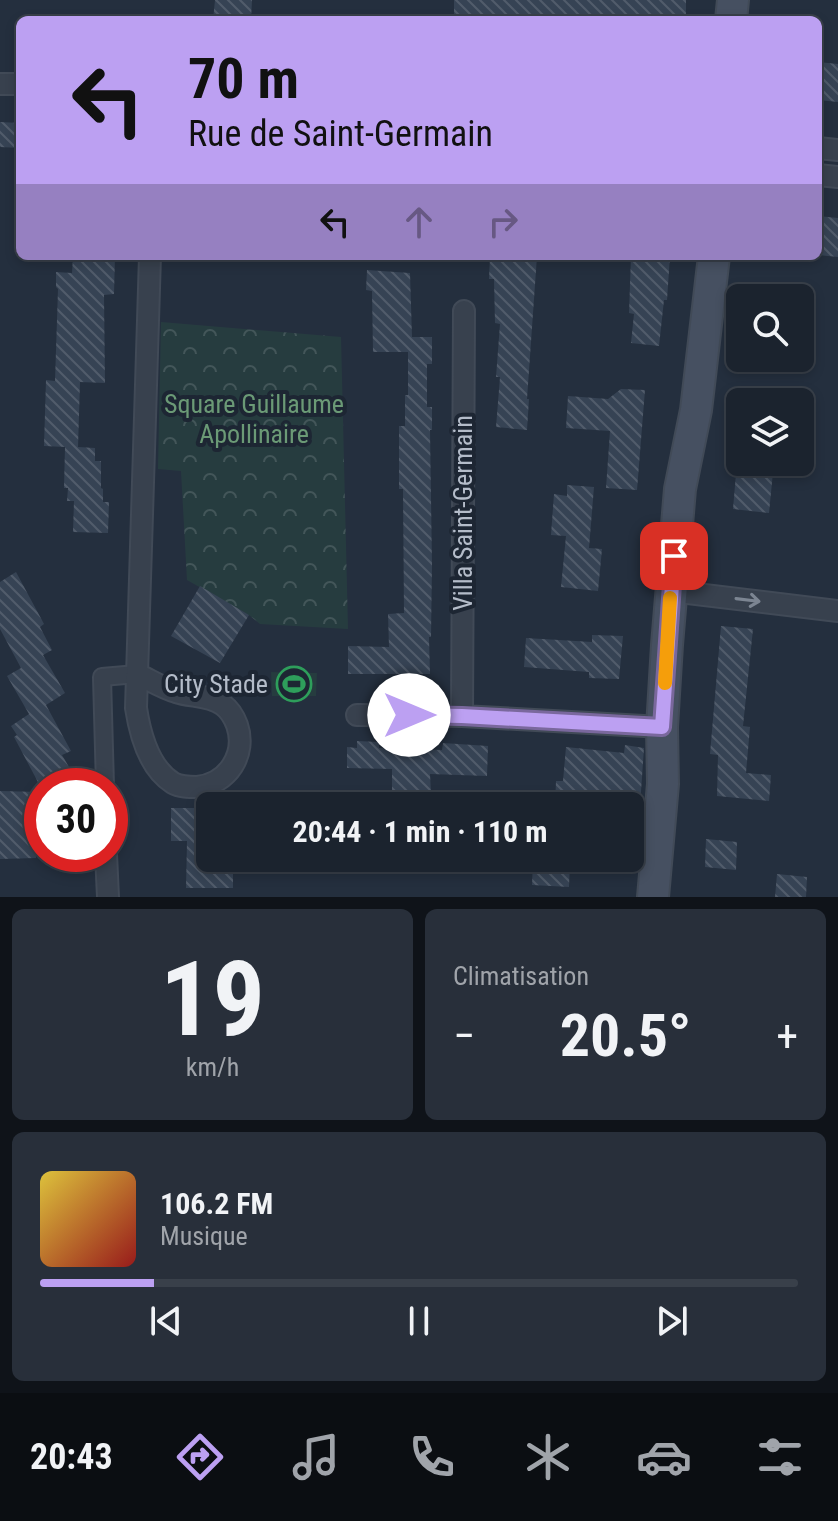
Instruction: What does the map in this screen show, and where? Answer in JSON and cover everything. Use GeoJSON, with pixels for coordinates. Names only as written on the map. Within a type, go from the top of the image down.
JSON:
{"type":"FeatureCollection","features":[{"type":"Feature","properties":{"kind":"main road"},"geometry":{"type":"LineString","coordinates":[[653,897],[663,784],[662,727],[680,489],[696,410],[714,260]]}},
{"type":"Feature","properties":{"kind":"street"},"geometry":{"type":"LineString","coordinates":[[105,768],[102,677],[137,674],[176,692],[222,704],[234,718],[241,742],[238,756],[229,772],[218,781],[188,787],[175,784],[165,776],[150,755],[138,725],[136,708],[137,674],[150,260]]}},
{"type":"Feature","properties":{"kind":"street","name":"Villa Saint-Germain"},"geometry":{"type":"LineString","coordinates":[[462,716],[464,311]]}},
{"type":"Feature","properties":{"kind":"street"},"geometry":{"type":"LineString","coordinates":[[671,591],[838,611]]}},
{"type":"Feature","properties":{"kind":"street"},"geometry":{"type":"LineString","coordinates":[[357,715],[462,716],[662,727]]}},
{"type":"Feature","properties":{"kind":"street"},"geometry":{"type":"LineString","coordinates":[[107,872],[108,897]]}},
{"type":"Feature","properties":{"kind":"green space","name":"Square Guillaume Apollinaire"},"geometry":{"type":"Polygon","coordinates":[[[161,322],[341,337],[348,629],[260,624],[187,580],[181,471],[158,469],[161,322]]]}},
{"type":"Feature","properties":{"kind":"green space","name":"City Stade"},"geometry":{"type":"Polygon","coordinates":[[[271,672],[317,673],[316,696],[272,696],[271,672]]]}},
{"type":"Feature","properties":{"kind":"building"},"geometry":{"type":"Polygon","coordinates":[[[215,0],[252,0],[251,16],[213,16],[215,0]]]}},
{"type":"Feature","properties":{"kind":"building"},"geometry":{"type":"Polygon","coordinates":[[[454,0],[686,0],[686,16],[454,16],[454,0]]]}},
{"type":"Feature","properties":{"kind":"building"},"geometry":{"type":"Polygon","coordinates":[[[822,62],[838,64],[838,102],[822,100],[822,62]]]}},
{"type":"Feature","properties":{"kind":"building"},"geometry":{"type":"Polygon","coordinates":[[[0,122],[16,123],[16,148],[0,147],[0,122]]]}},
{"type":"Feature","properties":{"kind":"building"},"geometry":{"type":"Polygon","coordinates":[[[822,216],[838,218],[838,257],[822,255],[822,216]]]}},
{"type":"Feature","properties":{"kind":"building"},"geometry":{"type":"Polygon","coordinates":[[[73,260],[115,260],[114,294],[104,295],[105,383],[80,382],[78,447],[95,448],[95,461],[101,461],[103,502],[109,502],[108,533],[73,532],[74,501],[67,501],[68,488],[64,488],[65,447],[44,446],[46,380],[55,381],[56,272],[72,273],[73,260]]]}},
{"type":"Feature","properties":{"kind":"building"},"geometry":{"type":"Polygon","coordinates":[[[490,260],[537,260],[527,430],[496,427],[500,324],[495,323],[494,279],[489,279],[490,260]]]}},
{"type":"Feature","properties":{"kind":"building"},"geometry":{"type":"Polygon","coordinates":[[[631,260],[670,260],[659,346],[631,343],[634,314],[629,313],[631,260]]]}},
{"type":"Feature","properties":{"kind":"building"},"geometry":{"type":"Polygon","coordinates":[[[367,270],[410,273],[412,337],[432,337],[432,364],[427,364],[427,407],[432,407],[430,674],[348,674],[348,646],[389,647],[388,614],[404,613],[399,426],[405,426],[408,352],[373,352],[372,291],[366,290],[367,270]]]}},
{"type":"Feature","properties":{"kind":"building"},"geometry":{"type":"Polygon","coordinates":[[[621,389],[645,390],[637,490],[606,488],[610,431],[566,428],[568,396],[608,399],[621,389]]]}},
{"type":"Feature","properties":{"kind":"building"},"geometry":{"type":"Polygon","coordinates":[[[736,476],[773,476],[769,513],[733,509],[736,476]]]}},
{"type":"Feature","properties":{"kind":"building"},"geometry":{"type":"Polygon","coordinates":[[[567,485],[594,487],[589,548],[602,549],[598,591],[561,587],[566,536],[551,535],[554,494],[567,496],[567,485]]]}},
{"type":"Feature","properties":{"kind":"building"},"geometry":{"type":"Polygon","coordinates":[[[16,572],[44,624],[40,627],[52,650],[43,655],[65,693],[46,705],[71,751],[62,755],[67,768],[30,768],[14,737],[17,735],[11,726],[29,714],[7,676],[21,668],[0,629],[0,582],[16,572]]]}},
{"type":"Feature","properties":{"kind":"building"},"geometry":{"type":"Polygon","coordinates":[[[200,586],[249,615],[220,663],[171,636],[200,586]]]}},
{"type":"Feature","properties":{"kind":"building"},"geometry":{"type":"Polygon","coordinates":[[[721,626],[753,629],[743,726],[750,727],[746,773],[771,775],[769,801],[717,796],[718,755],[710,754],[721,626]]]}},
{"type":"Feature","properties":{"kind":"building"},"geometry":{"type":"Polygon","coordinates":[[[592,635],[623,636],[619,679],[589,678],[589,672],[524,667],[526,638],[592,642],[592,635]]]}},
{"type":"Feature","properties":{"kind":"building"},"geometry":{"type":"Polygon","coordinates":[[[357,741],[379,742],[379,748],[442,750],[443,743],[488,746],[487,776],[430,774],[431,792],[392,792],[392,769],[347,768],[347,747],[357,748],[357,741]]]}},
{"type":"Feature","properties":{"kind":"building"},"geometry":{"type":"Polygon","coordinates":[[[625,745],[644,748],[641,792],[556,792],[556,781],[563,781],[566,747],[624,753],[625,745]]]}},
{"type":"Feature","properties":{"kind":"building"},"geometry":{"type":"Polygon","coordinates":[[[0,791],[24,792],[24,858],[0,859],[0,791]]]}},
{"type":"Feature","properties":{"kind":"building"},"geometry":{"type":"Polygon","coordinates":[[[171,808],[196,808],[196,872],[233,872],[233,888],[186,888],[187,841],[171,841],[171,808]]]}},
{"type":"Feature","properties":{"kind":"building"},"geometry":{"type":"Polygon","coordinates":[[[706,839],[737,842],[736,870],[705,867],[706,839]]]}},
{"type":"Feature","properties":{"kind":"building"},"geometry":{"type":"Polygon","coordinates":[[[533,872],[570,872],[569,887],[532,885],[533,872]]]}},
{"type":"Feature","properties":{"kind":"building"},"geometry":{"type":"Polygon","coordinates":[[[777,874],[807,877],[806,897],[775,897],[777,874]]]}},
{"type":"Feature","properties":{"kind":"slow traffic"},"geometry":{"type":"LineString","coordinates":[[665,683],[670,598]]}},
{"type":"Feature","properties":{"kind":"place","name":"City Stade"},"geometry":{"type":"Point","coordinates":[294,684]}},
{"type":"Feature","properties":{"kind":"route"},"geometry":{"type":"LineString","coordinates":[[409,715],[662,727],[674,556]]}}]}
